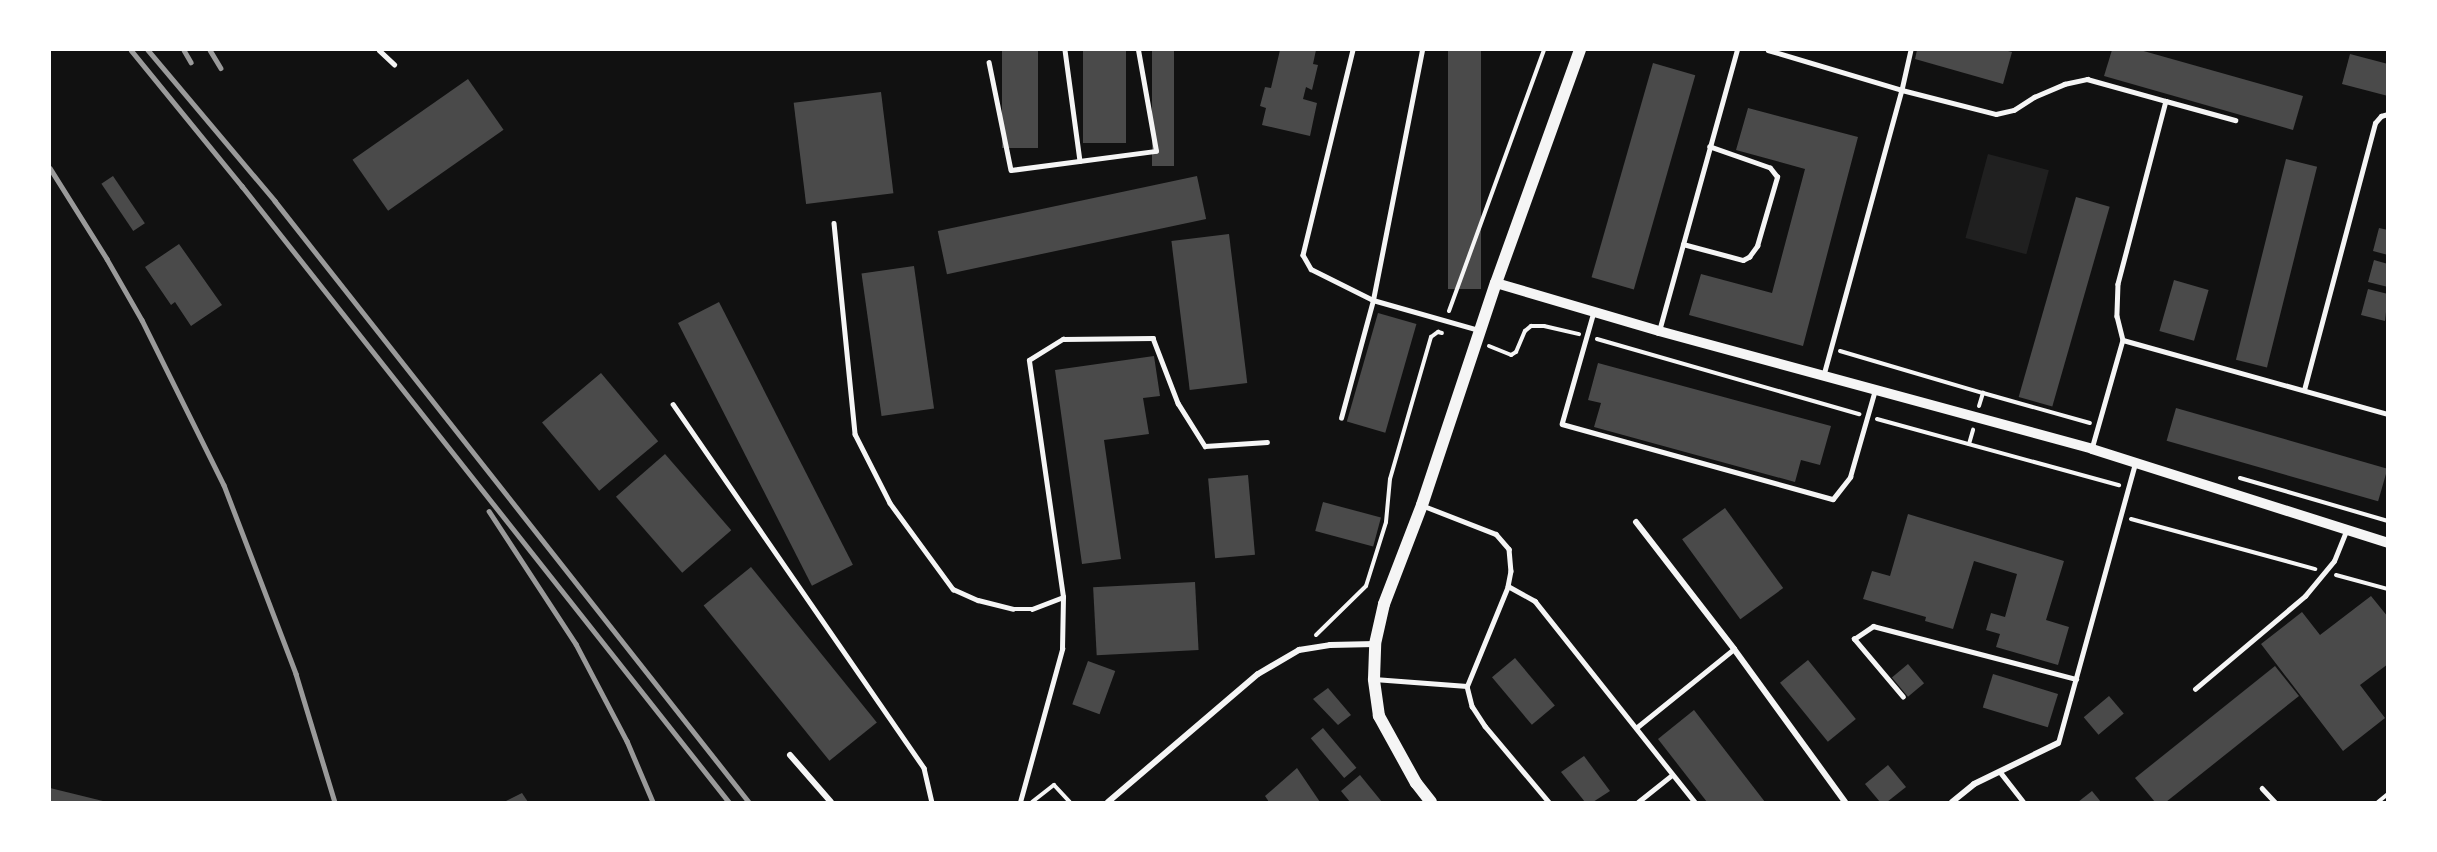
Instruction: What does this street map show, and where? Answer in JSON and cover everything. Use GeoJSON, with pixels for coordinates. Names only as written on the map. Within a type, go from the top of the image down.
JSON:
{"type":"FeatureCollection","features":[{"type":"Feature","properties":{"kind":"main road"},"geometry":{"type":"LineString","coordinates":[[1431,802],[1416,783],[1379,716],[1374,679],[1375,644],[1384,604],[1422,505],[1496,283],[1580,50]]}},
{"type":"Feature","properties":{"kind":"street"},"geometry":{"type":"LineString","coordinates":[[1496,283],[1659,331],[2092,449],[2346,532],[2388,543]]}},
{"type":"Feature","properties":{"kind":"street"},"geometry":{"type":"LineString","coordinates":[[1636,522],[1734,649],[1845,802]]}},
{"type":"Feature","properties":{"kind":"street"},"geometry":{"type":"LineString","coordinates":[[1108,802],[1258,674],[1299,650],[1330,645],[1375,644]]}},
{"type":"Feature","properties":{"kind":"street"},"geometry":{"type":"LineString","coordinates":[[1952,802],[1974,784],[2001,773],[2058,743]]}},
{"type":"Feature","properties":{"kind":"street"},"geometry":{"type":"LineString","coordinates":[[790,755],[831,802]]}},
{"type":"Feature","properties":{"kind":"lane"},"geometry":{"type":"LineString","coordinates":[[380,50],[394,64]]}},
{"type":"Feature","properties":{"kind":"lane"},"geometry":{"type":"LineString","coordinates":[[1065,50],[1080,161]]}},
{"type":"Feature","properties":{"kind":"lane"},"geometry":{"type":"LineString","coordinates":[[989,62],[1011,170],[1156,151],[1138,50]]}},
{"type":"Feature","properties":{"kind":"lane"},"geometry":{"type":"LineString","coordinates":[[1353,50],[1303,255],[1311,269],[1373,300],[1446,321],[1478,336]]}},
{"type":"Feature","properties":{"kind":"lane"},"geometry":{"type":"LineString","coordinates":[[1341,418],[1373,300],[1422,50]]}},
{"type":"Feature","properties":{"kind":"lane"},"geometry":{"type":"LineString","coordinates":[[1659,331],[1737,50]]}},
{"type":"Feature","properties":{"kind":"lane"},"geometry":{"type":"LineString","coordinates":[[1768,50],[1902,90],[1996,114],[2014,110],[2034,97],[2064,84],[2087,79],[2235,120]]}},
{"type":"Feature","properties":{"kind":"lane"},"geometry":{"type":"LineString","coordinates":[[1824,376],[1911,50]]}},
{"type":"Feature","properties":{"kind":"lane"},"geometry":{"type":"LineString","coordinates":[[2092,449],[2123,340],[2117,316],[2118,284],[2166,101]]}},
{"type":"Feature","properties":{"kind":"lane"},"geometry":{"type":"LineString","coordinates":[[2304,390],[2375,123],[2381,116],[2388,114]]}},
{"type":"Feature","properties":{"kind":"lane"},"geometry":{"type":"LineString","coordinates":[[1683,244],[1743,260],[1749,257],[1757,246],[1777,177],[1770,168],[1710,147]]}},
{"type":"Feature","properties":{"kind":"lane"},"geometry":{"type":"LineString","coordinates":[[834,223],[855,434],[890,503],[952,589],[978,600],[1013,609],[1032,609],[1063,597]]}},
{"type":"Feature","properties":{"kind":"lane"},"geometry":{"type":"LineString","coordinates":[[1594,312],[1562,424],[1833,499],[1850,477],[1875,390]]}},
{"type":"Feature","properties":{"kind":"lane"},"geometry":{"type":"LineString","coordinates":[[1020,802],[1062,649],[1063,597],[1029,360],[1063,339],[1153,338],[1178,403],[1205,446],[1267,442]]}},
{"type":"Feature","properties":{"kind":"lane"},"geometry":{"type":"LineString","coordinates":[[2123,340],[2388,414]]}},
{"type":"Feature","properties":{"kind":"lane"},"geometry":{"type":"LineString","coordinates":[[673,404],[924,768],[932,802]]}},
{"type":"Feature","properties":{"kind":"lane"},"geometry":{"type":"LineString","coordinates":[[2058,743],[2135,463]]}},
{"type":"Feature","properties":{"kind":"lane"},"geometry":{"type":"LineString","coordinates":[[1422,505],[1496,534],[1509,549],[1511,571],[1508,586],[1467,686],[1472,706],[1485,726],[1549,802]]}},
{"type":"Feature","properties":{"kind":"lane"},"geometry":{"type":"LineString","coordinates":[[2195,689],[2305,596],[2334,561],[2346,532]]}},
{"type":"Feature","properties":{"kind":"lane"},"geometry":{"type":"LineString","coordinates":[[1508,586],[1536,601],[1695,802]]}},
{"type":"Feature","properties":{"kind":"lane"},"geometry":{"type":"LineString","coordinates":[[1903,697],[1854,639],[1873,626],[2076,679]]}},
{"type":"Feature","properties":{"kind":"lane"},"geometry":{"type":"LineString","coordinates":[[1636,728],[1734,649]]}},
{"type":"Feature","properties":{"kind":"lane"},"geometry":{"type":"LineString","coordinates":[[1374,679],[1467,686]]}},
{"type":"Feature","properties":{"kind":"lane"},"geometry":{"type":"LineString","coordinates":[[2001,773],[2024,802]]}},
{"type":"Feature","properties":{"kind":"lane"},"geometry":{"type":"LineString","coordinates":[[1638,802],[1672,775]]}},
{"type":"Feature","properties":{"kind":"lane"},"geometry":{"type":"LineString","coordinates":[[2262,788],[2275,802]]}},
{"type":"Feature","properties":{"kind":"path"},"geometry":{"type":"LineString","coordinates":[[1441,333],[1544,50]]}},
{"type":"Feature","properties":{"kind":"path"},"geometry":{"type":"LineString","coordinates":[[1299,650],[1366,585],[1386,522],[1390,479],[1431,337],[1438,332],[1478,336],[1511,355],[1522,344],[1525,331],[1531,326],[1544,326],[1587,336],[2128,488]]}},
{"type":"Feature","properties":{"kind":"path"},"geometry":{"type":"LineString","coordinates":[[1831,349],[1983,393]]}},
{"type":"Feature","properties":{"kind":"path"},"geometry":{"type":"LineString","coordinates":[[2121,516],[2388,589]]}},
{"type":"Feature","properties":{"kind":"path"},"geometry":{"type":"LineString","coordinates":[[1032,802],[1054,785],[1070,802]]}},
{"type":"Feature","properties":{"kind":"path"},"geometry":{"type":"LineString","coordinates":[[2378,802],[2388,794]]}},
{"type":"Feature","properties":{"kind":"shaded area"},"geometry":{"type":"Polygon","coordinates":[[[1988,154],[2049,170],[2026,254],[1965,238],[1988,154]]]}},
{"type":"Feature","properties":{"kind":"building"},"geometry":{"type":"Polygon","coordinates":[[[1002,50],[1038,50],[1038,148],[1002,148],[1002,50]]]}},
{"type":"Feature","properties":{"kind":"building"},"geometry":{"type":"Polygon","coordinates":[[[1083,50],[1126,50],[1126,143],[1083,143],[1083,50]]]}},
{"type":"Feature","properties":{"kind":"building"},"geometry":{"type":"Polygon","coordinates":[[[1152,50],[1174,50],[1174,166],[1152,166],[1152,50]]]}},
{"type":"Feature","properties":{"kind":"building"},"geometry":{"type":"Polygon","coordinates":[[[1280,50],[1316,50],[1313,64],[1318,65],[1312,90],[1306,87],[1303,99],[1317,103],[1310,136],[1262,125],[1266,108],[1260,106],[1265,87],[1271,88],[1280,50]]]}},
{"type":"Feature","properties":{"kind":"building"},"geometry":{"type":"Polygon","coordinates":[[[1448,50],[1481,50],[1481,289],[1448,289],[1448,50]]]}},
{"type":"Feature","properties":{"kind":"building"},"geometry":{"type":"Polygon","coordinates":[[[1917,50],[2004,50],[2012,52],[2003,84],[1915,59],[1917,50]]]}},
{"type":"Feature","properties":{"kind":"building"},"geometry":{"type":"Polygon","coordinates":[[[2112,50],[2140,50],[2303,96],[2293,130],[2104,76],[2112,50]]]}},
{"type":"Feature","properties":{"kind":"building"},"geometry":{"type":"Polygon","coordinates":[[[2350,54],[2388,64],[2388,96],[2342,84],[2350,54]]]}},
{"type":"Feature","properties":{"kind":"building"},"geometry":{"type":"Polygon","coordinates":[[[1653,63],[1695,75],[1634,289],[1592,277],[1653,63]]]}},
{"type":"Feature","properties":{"kind":"building"},"geometry":{"type":"Polygon","coordinates":[[[468,79],[504,130],[388,211],[352,160],[468,79]]]}},
{"type":"Feature","properties":{"kind":"building"},"geometry":{"type":"Polygon","coordinates":[[[881,92],[893,193],[806,204],[794,103],[881,92]]]}},
{"type":"Feature","properties":{"kind":"building"},"geometry":{"type":"Polygon","coordinates":[[[1748,108],[1858,137],[1803,346],[1689,315],[1701,274],[1772,293],[1805,169],[1736,150],[1748,108]]]}},
{"type":"Feature","properties":{"kind":"building"},"geometry":{"type":"Polygon","coordinates":[[[2286,159],[2317,167],[2267,368],[2236,360],[2286,159]]]}},
{"type":"Feature","properties":{"kind":"building"},"geometry":{"type":"Polygon","coordinates":[[[113,176],[145,223],[133,231],[101,184],[113,176]]]}},
{"type":"Feature","properties":{"kind":"building"},"geometry":{"type":"Polygon","coordinates":[[[1197,176],[1206,219],[947,274],[938,231],[1197,176]]]}},
{"type":"Feature","properties":{"kind":"building"},"geometry":{"type":"Polygon","coordinates":[[[2076,197],[2110,207],[2052,407],[2019,397],[2076,197]]]}},
{"type":"Feature","properties":{"kind":"building"},"geometry":{"type":"Polygon","coordinates":[[[2379,228],[2388,230],[2388,255],[2373,251],[2379,228]]]}},
{"type":"Feature","properties":{"kind":"building"},"geometry":{"type":"Polygon","coordinates":[[[1229,234],[1247,383],[1190,390],[1171,241],[1229,234]]]}},
{"type":"Feature","properties":{"kind":"building"},"geometry":{"type":"Polygon","coordinates":[[[179,244],[222,305],[191,326],[175,302],[171,305],[145,267],[179,244]]]}},
{"type":"Feature","properties":{"kind":"building"},"geometry":{"type":"Polygon","coordinates":[[[2374,260],[2388,264],[2388,287],[2368,282],[2374,260]]]}},
{"type":"Feature","properties":{"kind":"building"},"geometry":{"type":"Polygon","coordinates":[[[914,266],[934,409],[882,416],[862,273],[914,266]]]}},
{"type":"Feature","properties":{"kind":"building"},"geometry":{"type":"Polygon","coordinates":[[[2174,280],[2209,290],[2194,341],[2159,331],[2174,280]]]}},
{"type":"Feature","properties":{"kind":"building"},"geometry":{"type":"Polygon","coordinates":[[[2368,289],[2388,294],[2385,321],[2361,315],[2368,289]]]}},
{"type":"Feature","properties":{"kind":"building"},"geometry":{"type":"Polygon","coordinates":[[[719,302],[853,565],[812,586],[678,323],[719,302]]]}},
{"type":"Feature","properties":{"kind":"building"},"geometry":{"type":"Polygon","coordinates":[[[1378,313],[1416,324],[1385,433],[1347,422],[1378,313]]]}},
{"type":"Feature","properties":{"kind":"building"},"geometry":{"type":"Polygon","coordinates":[[[1154,356],[1160,396],[1143,398],[1149,434],[1104,440],[1121,559],[1082,564],[1055,370],[1154,356]]]}},
{"type":"Feature","properties":{"kind":"building"},"geometry":{"type":"Polygon","coordinates":[[[1598,363],[1831,426],[1820,465],[1801,460],[1795,482],[1594,427],[1601,403],[1588,400],[1598,363]]]}},
{"type":"Feature","properties":{"kind":"building"},"geometry":{"type":"Polygon","coordinates":[[[601,373],[658,441],[599,491],[542,422],[601,373]]]}},
{"type":"Feature","properties":{"kind":"building"},"geometry":{"type":"Polygon","coordinates":[[[2176,408],[2387,469],[2378,501],[2167,441],[2176,408]]]}},
{"type":"Feature","properties":{"kind":"building"},"geometry":{"type":"Polygon","coordinates":[[[665,454],[731,530],[682,573],[616,497],[665,454]]]}},
{"type":"Feature","properties":{"kind":"building"},"geometry":{"type":"Polygon","coordinates":[[[1248,475],[1255,555],[1215,558],[1208,478],[1248,475]]]}},
{"type":"Feature","properties":{"kind":"building"},"geometry":{"type":"Polygon","coordinates":[[[1323,502],[1381,518],[1373,547],[1315,531],[1323,502]]]}},
{"type":"Feature","properties":{"kind":"building"},"geometry":{"type":"Polygon","coordinates":[[[1725,508],[1783,588],[1740,619],[1682,539],[1725,508]]]}},
{"type":"Feature","properties":{"kind":"building"},"geometry":{"type":"Polygon","coordinates":[[[1908,514],[2064,561],[2046,620],[2069,627],[2058,665],[1996,647],[2000,634],[1986,630],[1991,613],[2005,617],[2017,574],[1974,561],[1953,629],[1925,621],[1926,617],[1863,599],[1872,571],[1890,576],[1908,514]]]}},
{"type":"Feature","properties":{"kind":"building"},"geometry":{"type":"Polygon","coordinates":[[[751,567],[877,722],[829,761],[704,605],[751,567]]]}},
{"type":"Feature","properties":{"kind":"building"},"geometry":{"type":"Polygon","coordinates":[[[1195,582],[1199,650],[1097,655],[1093,587],[1195,582]]]}},
{"type":"Feature","properties":{"kind":"building"},"geometry":{"type":"Polygon","coordinates":[[[2371,596],[2388,617],[2388,664],[2360,685],[2385,718],[2343,751],[2261,644],[2302,612],[2320,635],[2371,596]]]}},
{"type":"Feature","properties":{"kind":"building"},"geometry":{"type":"Polygon","coordinates":[[[1515,658],[1555,705],[1532,725],[1492,677],[1515,658]]]}},
{"type":"Feature","properties":{"kind":"building"},"geometry":{"type":"Polygon","coordinates":[[[1808,660],[1856,719],[1828,742],[1780,683],[1808,660]]]}},
{"type":"Feature","properties":{"kind":"building"},"geometry":{"type":"Polygon","coordinates":[[[1088,661],[1115,671],[1100,714],[1072,704],[1088,661]]]}},
{"type":"Feature","properties":{"kind":"building"},"geometry":{"type":"Polygon","coordinates":[[[1908,664],[1924,683],[1908,697],[1892,677],[1908,664]]]}},
{"type":"Feature","properties":{"kind":"building"},"geometry":{"type":"Polygon","coordinates":[[[2275,666],[2299,696],[2166,802],[2155,802],[2135,778],[2275,666]]]}},
{"type":"Feature","properties":{"kind":"building"},"geometry":{"type":"Polygon","coordinates":[[[1993,674],[2058,694],[2048,727],[1983,707],[1993,674]]]}},
{"type":"Feature","properties":{"kind":"building"},"geometry":{"type":"Polygon","coordinates":[[[1328,688],[1351,715],[1338,725],[1313,699],[1328,688]]]}},
{"type":"Feature","properties":{"kind":"building"},"geometry":{"type":"Polygon","coordinates":[[[2109,696],[2124,714],[2099,735],[2084,717],[2109,696]]]}},
{"type":"Feature","properties":{"kind":"building"},"geometry":{"type":"Polygon","coordinates":[[[1694,710],[1765,802],[1707,802],[1658,739],[1694,710]]]}},
{"type":"Feature","properties":{"kind":"building"},"geometry":{"type":"Polygon","coordinates":[[[1323,728],[1356,768],[1344,778],[1311,738],[1323,728]]]}},
{"type":"Feature","properties":{"kind":"building"},"geometry":{"type":"Polygon","coordinates":[[[1584,756],[1610,791],[1593,802],[1585,802],[1561,772],[1584,756]]]}},
{"type":"Feature","properties":{"kind":"building"},"geometry":{"type":"Polygon","coordinates":[[[1888,765],[1906,787],[1887,802],[1880,802],[1865,784],[1888,765]]]}},
{"type":"Feature","properties":{"kind":"building"},"geometry":{"type":"Polygon","coordinates":[[[1297,768],[1320,802],[1269,802],[1265,796],[1297,768]]]}},
{"type":"Feature","properties":{"kind":"building"},"geometry":{"type":"Polygon","coordinates":[[[1360,775],[1382,802],[1350,802],[1341,791],[1360,775]]]}},
{"type":"Feature","properties":{"kind":"building"},"geometry":{"type":"Polygon","coordinates":[[[50,788],[107,802],[50,802],[50,788]]]}},
{"type":"Feature","properties":{"kind":"building"},"geometry":{"type":"Polygon","coordinates":[[[2092,791],[2101,802],[2078,802],[2092,791]]]}},
{"type":"Feature","properties":{"kind":"building"},"geometry":{"type":"Polygon","coordinates":[[[522,793],[528,802],[504,802],[522,793]]]}},
{"type":"Feature","properties":{"kind":"railway"},"geometry":{"type":"LineString","coordinates":[[131,50],[242,186],[729,802]]}},
{"type":"Feature","properties":{"kind":"railway"},"geometry":{"type":"LineString","coordinates":[[148,50],[275,201],[749,802]]}},
{"type":"Feature","properties":{"kind":"railway"},"geometry":{"type":"LineString","coordinates":[[184,50],[191,62]]}},
{"type":"Feature","properties":{"kind":"railway"},"geometry":{"type":"LineString","coordinates":[[210,50],[221,68]]}},
{"type":"Feature","properties":{"kind":"railway"},"geometry":{"type":"LineString","coordinates":[[50,168],[142,320],[224,485],[296,674],[335,802]]}},
{"type":"Feature","properties":{"kind":"railway"},"geometry":{"type":"LineString","coordinates":[[489,511],[576,644],[627,741],[653,802]]}}]}
